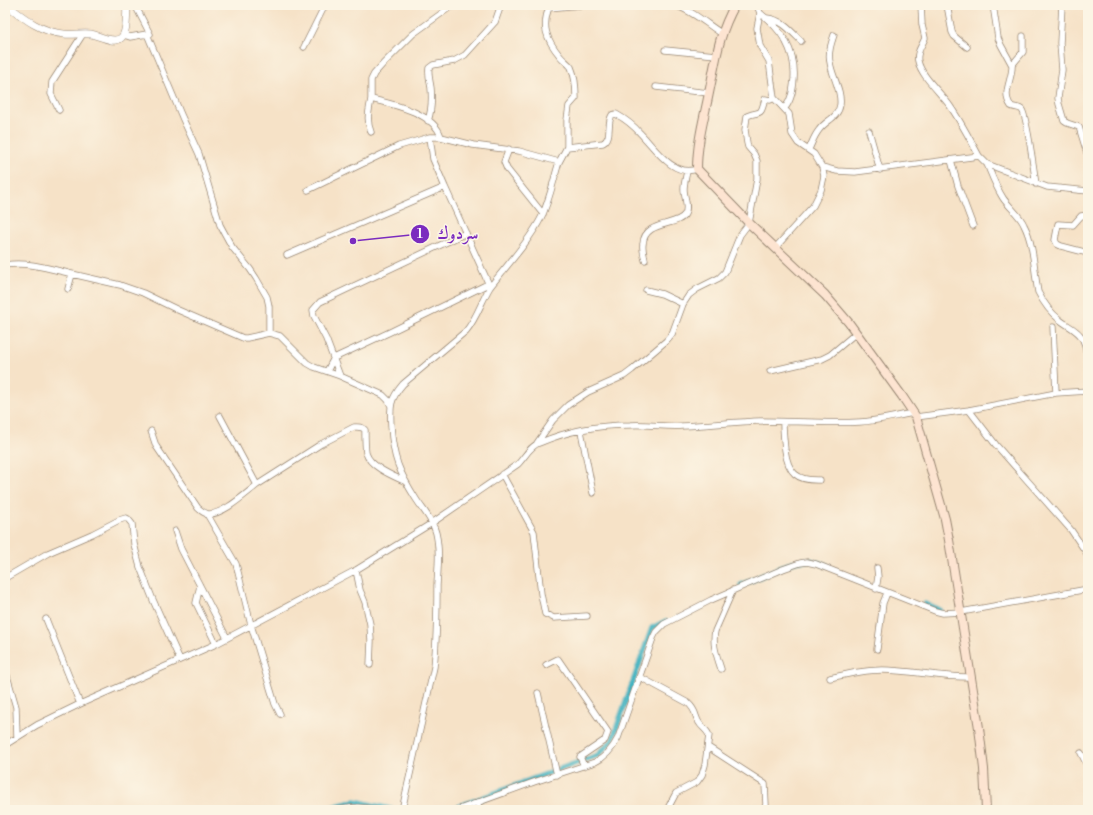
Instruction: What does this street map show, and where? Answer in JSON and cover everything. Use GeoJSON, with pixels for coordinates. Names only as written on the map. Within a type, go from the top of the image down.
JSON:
{"type":"FeatureCollection","features":[{"type":"Feature","properties":{"kind":"main road"},"geometry":{"type":"LineString","coordinates":[[735,5],[721,33],[704,114],[697,158],[697,169],[749,224],[825,295],[856,333],[915,415],[945,519],[961,612],[984,769],[986,810]]}},
{"type":"Feature","properties":{"kind":"street"},"geometry":{"type":"LineString","coordinates":[[7,5],[32,24],[45,30],[60,33],[93,35],[114,40],[119,39],[124,35],[127,5]]}},
{"type":"Feature","properties":{"kind":"street"},"geometry":{"type":"LineString","coordinates":[[135,5],[150,34]]}},
{"type":"Feature","properties":{"kind":"street"},"geometry":{"type":"LineString","coordinates":[[304,47],[324,5]]}},
{"type":"Feature","properties":{"kind":"street"},"geometry":{"type":"LineString","coordinates":[[371,132],[368,124],[368,117],[371,99],[371,80],[374,74],[413,34],[453,5]]}},
{"type":"Feature","properties":{"kind":"street"},"geometry":{"type":"LineString","coordinates":[[428,121],[432,109],[428,72],[429,68],[433,65],[454,61],[465,55],[495,22],[501,5]]}},
{"type":"Feature","properties":{"kind":"street"},"geometry":{"type":"LineString","coordinates":[[402,810],[431,683],[436,646],[438,557],[436,534],[432,523],[406,482],[392,446],[391,406],[394,394],[403,384],[466,331],[474,322],[489,286],[527,240],[543,214],[559,162],[567,147],[568,111],[569,106],[576,98],[576,89],[571,68],[554,48],[545,31],[545,19],[549,6],[581,5]]}},
{"type":"Feature","properties":{"kind":"street"},"geometry":{"type":"LineString","coordinates":[[674,5],[690,12],[721,33]]}},
{"type":"Feature","properties":{"kind":"street"},"geometry":{"type":"LineString","coordinates":[[757,5],[760,13],[773,24],[784,39],[789,48],[794,66],[792,94],[785,108]]}},
{"type":"Feature","properties":{"kind":"street"},"geometry":{"type":"LineString","coordinates":[[921,5],[922,25],[925,38],[918,50],[918,62],[925,75],[954,110],[979,156],[987,164],[1036,184],[1048,187],[1088,191]]}},
{"type":"Feature","properties":{"kind":"street"},"geometry":{"type":"LineString","coordinates":[[947,5],[952,32],[954,36],[967,47]]}},
{"type":"Feature","properties":{"kind":"street"},"geometry":{"type":"LineString","coordinates":[[993,5],[998,38],[1012,65],[1012,71],[1007,88],[1007,100],[1011,106],[1022,109],[1026,122],[1036,184]]}},
{"type":"Feature","properties":{"kind":"street"},"geometry":{"type":"LineString","coordinates":[[1062,5],[1060,43],[1062,70],[1058,98],[1059,104],[1064,120],[1067,123],[1079,127],[1088,156]]}},
{"type":"Feature","properties":{"kind":"street"},"geometry":{"type":"LineString","coordinates":[[760,13],[757,28],[760,46],[769,61],[774,98],[790,114],[792,134],[798,143],[814,154],[822,167],[824,176],[817,199],[802,219],[776,248]]}},
{"type":"Feature","properties":{"kind":"street"},"geometry":{"type":"LineString","coordinates":[[766,18],[782,23],[801,40]]}},
{"type":"Feature","properties":{"kind":"street"},"geometry":{"type":"LineString","coordinates":[[59,110],[51,94],[52,82],[83,34]]}},
{"type":"Feature","properties":{"kind":"street"},"geometry":{"type":"LineString","coordinates":[[124,35],[130,37],[147,34],[199,154],[222,230],[237,255],[250,269],[267,297],[269,306],[269,333]]}},
{"type":"Feature","properties":{"kind":"street"},"geometry":{"type":"LineString","coordinates":[[809,150],[813,139],[820,129],[838,112],[840,105],[839,92],[830,62],[829,50],[834,35]]}},
{"type":"Feature","properties":{"kind":"street"},"geometry":{"type":"LineString","coordinates":[[1012,65],[1023,52],[1023,36]]}},
{"type":"Feature","properties":{"kind":"street"},"geometry":{"type":"LineString","coordinates":[[664,50],[716,55]]}},
{"type":"Feature","properties":{"kind":"street"},"geometry":{"type":"LineString","coordinates":[[656,87],[709,93]]}},
{"type":"Feature","properties":{"kind":"street"},"geometry":{"type":"LineString","coordinates":[[5,745],[37,725],[80,704],[216,644],[356,570],[432,523],[523,459],[531,448],[537,443],[553,420],[568,405],[588,392],[624,376],[632,370],[666,341],[674,328],[683,304],[693,292],[720,278],[725,272],[740,235],[749,224],[757,179],[758,168],[754,154],[748,147],[747,143],[745,130],[746,116],[759,114],[762,112],[765,99],[770,100],[774,98]]}},
{"type":"Feature","properties":{"kind":"street"},"geometry":{"type":"LineString","coordinates":[[371,99],[404,107],[428,121],[440,131],[442,137]]}},
{"type":"Feature","properties":{"kind":"street"},"geometry":{"type":"LineString","coordinates":[[567,147],[605,142],[609,136],[610,118],[612,115],[616,114],[631,124],[667,162],[677,168],[687,171],[697,169]]}},
{"type":"Feature","properties":{"kind":"street"},"geometry":{"type":"LineString","coordinates":[[869,131],[880,170]]}},
{"type":"Feature","properties":{"kind":"street"},"geometry":{"type":"LineString","coordinates":[[308,190],[399,146],[430,137],[442,137],[473,145],[519,151],[559,162]]}},
{"type":"Feature","properties":{"kind":"street"},"geometry":{"type":"LineString","coordinates":[[430,137],[433,159],[489,286]]}},
{"type":"Feature","properties":{"kind":"street"},"geometry":{"type":"LineString","coordinates":[[508,149],[504,162],[507,169],[543,214]]}},
{"type":"Feature","properties":{"kind":"street"},"geometry":{"type":"LineString","coordinates":[[822,167],[846,172],[880,170],[979,156]]}},
{"type":"Feature","properties":{"kind":"street"},"geometry":{"type":"LineString","coordinates":[[951,160],[958,186],[973,226]]}},
{"type":"Feature","properties":{"kind":"street"},"geometry":{"type":"LineString","coordinates":[[1088,163],[1088,181]]}},
{"type":"Feature","properties":{"kind":"street"},"geometry":{"type":"LineString","coordinates":[[987,164],[994,182],[1003,198],[1025,227],[1033,260],[1038,292],[1059,319],[1072,327],[1081,336],[1086,349],[1088,362]]}},
{"type":"Feature","properties":{"kind":"street"},"geometry":{"type":"LineString","coordinates":[[645,260],[642,245],[644,238],[648,233],[656,226],[679,219],[686,213],[687,210],[684,190],[687,171]]}},
{"type":"Feature","properties":{"kind":"street"},"geometry":{"type":"LineString","coordinates":[[287,255],[445,187]]}},
{"type":"Feature","properties":{"kind":"street"},"geometry":{"type":"LineString","coordinates":[[1088,215],[1081,216],[1073,225],[1058,224],[1055,240],[1057,244],[1061,246],[1088,253]]}},
{"type":"Feature","properties":{"kind":"street"},"geometry":{"type":"LineString","coordinates":[[340,376],[334,358],[314,316],[313,310],[316,306],[320,302],[466,233]]}},
{"type":"Feature","properties":{"kind":"street"},"geometry":{"type":"LineString","coordinates":[[5,265],[16,263],[120,285],[143,293],[243,338],[269,333],[280,336],[307,363],[383,395],[391,406]]}},
{"type":"Feature","properties":{"kind":"street"},"geometry":{"type":"LineString","coordinates":[[68,289],[72,274]]}},
{"type":"Feature","properties":{"kind":"street"},"geometry":{"type":"LineString","coordinates":[[327,371],[334,358],[489,286]]}},
{"type":"Feature","properties":{"kind":"street"},"geometry":{"type":"LineString","coordinates":[[646,290],[662,294],[683,304]]}},
{"type":"Feature","properties":{"kind":"street"},"geometry":{"type":"LineString","coordinates":[[1053,327],[1056,393]]}},
{"type":"Feature","properties":{"kind":"street"},"geometry":{"type":"LineString","coordinates":[[770,371],[809,363],[822,358],[830,354],[856,333]]}},
{"type":"Feature","properties":{"kind":"street"},"geometry":{"type":"LineString","coordinates":[[537,443],[581,431],[613,426],[683,426],[728,422],[862,422],[969,410],[1056,393],[1088,391]]}},
{"type":"Feature","properties":{"kind":"street"},"geometry":{"type":"LineString","coordinates":[[969,410],[996,445],[1071,530],[1088,555]]}},
{"type":"Feature","properties":{"kind":"street"},"geometry":{"type":"LineString","coordinates":[[220,416],[257,485]]}},
{"type":"Feature","properties":{"kind":"street"},"geometry":{"type":"LineString","coordinates":[[783,422],[783,435],[788,466],[796,475],[802,478],[820,480]]}},
{"type":"Feature","properties":{"kind":"street"},"geometry":{"type":"LineString","coordinates":[[150,431],[156,446],[198,508],[207,514],[214,514],[229,506],[257,485],[321,444],[354,427],[363,428],[365,430],[366,449],[370,460],[374,465],[394,477],[406,482]]}},
{"type":"Feature","properties":{"kind":"street"},"geometry":{"type":"LineString","coordinates":[[581,431],[593,493]]}},
{"type":"Feature","properties":{"kind":"street"},"geometry":{"type":"LineString","coordinates":[[502,474],[534,532],[541,594],[545,614],[554,618],[587,616]]}},
{"type":"Feature","properties":{"kind":"street"},"geometry":{"type":"LineString","coordinates":[[207,514],[236,564],[251,625],[275,704],[280,714]]}},
{"type":"Feature","properties":{"kind":"street"},"geometry":{"type":"LineString","coordinates":[[5,578],[48,552],[92,534],[118,520],[126,518],[132,524],[134,544],[140,566],[153,600],[180,660]]}},
{"type":"Feature","properties":{"kind":"street"},"geometry":{"type":"LineString","coordinates":[[176,532],[181,548],[227,638]]}},
{"type":"Feature","properties":{"kind":"street"},"geometry":{"type":"LineString","coordinates":[[457,810],[602,759],[614,745],[653,638],[660,627],[670,620],[733,590],[783,569],[808,562],[816,564],[876,589],[943,613],[961,612],[1088,588]]}},
{"type":"Feature","properties":{"kind":"street"},"geometry":{"type":"LineString","coordinates":[[876,589],[878,577],[877,568]]}},
{"type":"Feature","properties":{"kind":"street"},"geometry":{"type":"LineString","coordinates":[[356,570],[370,624],[370,665]]}},
{"type":"Feature","properties":{"kind":"street"},"geometry":{"type":"LineString","coordinates":[[200,586],[196,603],[216,644]]}},
{"type":"Feature","properties":{"kind":"street"},"geometry":{"type":"LineString","coordinates":[[720,669],[713,644],[715,631],[733,590]]}},
{"type":"Feature","properties":{"kind":"street"},"geometry":{"type":"LineString","coordinates":[[876,649],[886,592]]}},
{"type":"Feature","properties":{"kind":"street"},"geometry":{"type":"LineString","coordinates":[[46,619],[80,704]]}},
{"type":"Feature","properties":{"kind":"street"},"geometry":{"type":"LineString","coordinates":[[546,665],[558,659],[608,732],[605,740],[580,757],[584,766]]}},
{"type":"Feature","properties":{"kind":"street"},"geometry":{"type":"LineString","coordinates":[[5,669],[16,707],[17,737]]}},
{"type":"Feature","properties":{"kind":"street"},"geometry":{"type":"LineString","coordinates":[[830,678],[851,673],[882,670],[971,678]]}},
{"type":"Feature","properties":{"kind":"street"},"geometry":{"type":"LineString","coordinates":[[640,677],[688,703],[694,708],[699,723],[708,731],[709,734],[705,765],[702,775],[697,782],[676,793],[667,810]]}},
{"type":"Feature","properties":{"kind":"street"},"geometry":{"type":"LineString","coordinates":[[538,693],[557,775]]}},
{"type":"Feature","properties":{"kind":"street"},"geometry":{"type":"LineString","coordinates":[[708,747],[765,784],[766,805],[763,810]]}},
{"type":"Feature","properties":{"kind":"street"},"geometry":{"type":"LineString","coordinates":[[1081,753],[1088,767]]}},
{"type":"Feature","properties":{"kind":"street"},"geometry":{"type":"LineString","coordinates":[[478,802],[479,810]]}},
{"type":"Feature","properties":{"kind":"street"},"geometry":{"type":"LineString","coordinates":[[337,810],[359,806],[376,810]]}},
{"type":"Feature","properties":{"kind":"waterway"},"geometry":{"type":"LineString","coordinates":[[741,585],[793,562],[810,560],[826,565]]}},
{"type":"Feature","properties":{"kind":"waterway"},"geometry":{"type":"LineString","coordinates":[[925,604],[940,610]]}},
{"type":"Feature","properties":{"kind":"waterway"},"geometry":{"type":"LineString","coordinates":[[449,810],[598,755],[612,741],[652,628],[666,621]]}},
{"type":"Feature","properties":{"kind":"waterway"},"geometry":{"type":"LineString","coordinates":[[322,810],[355,801],[394,810]]}},
{"type":"Feature","properties":{"kind":"place","name":"سردوك"},"geometry":{"type":"Point","coordinates":[353,241]}}]}
